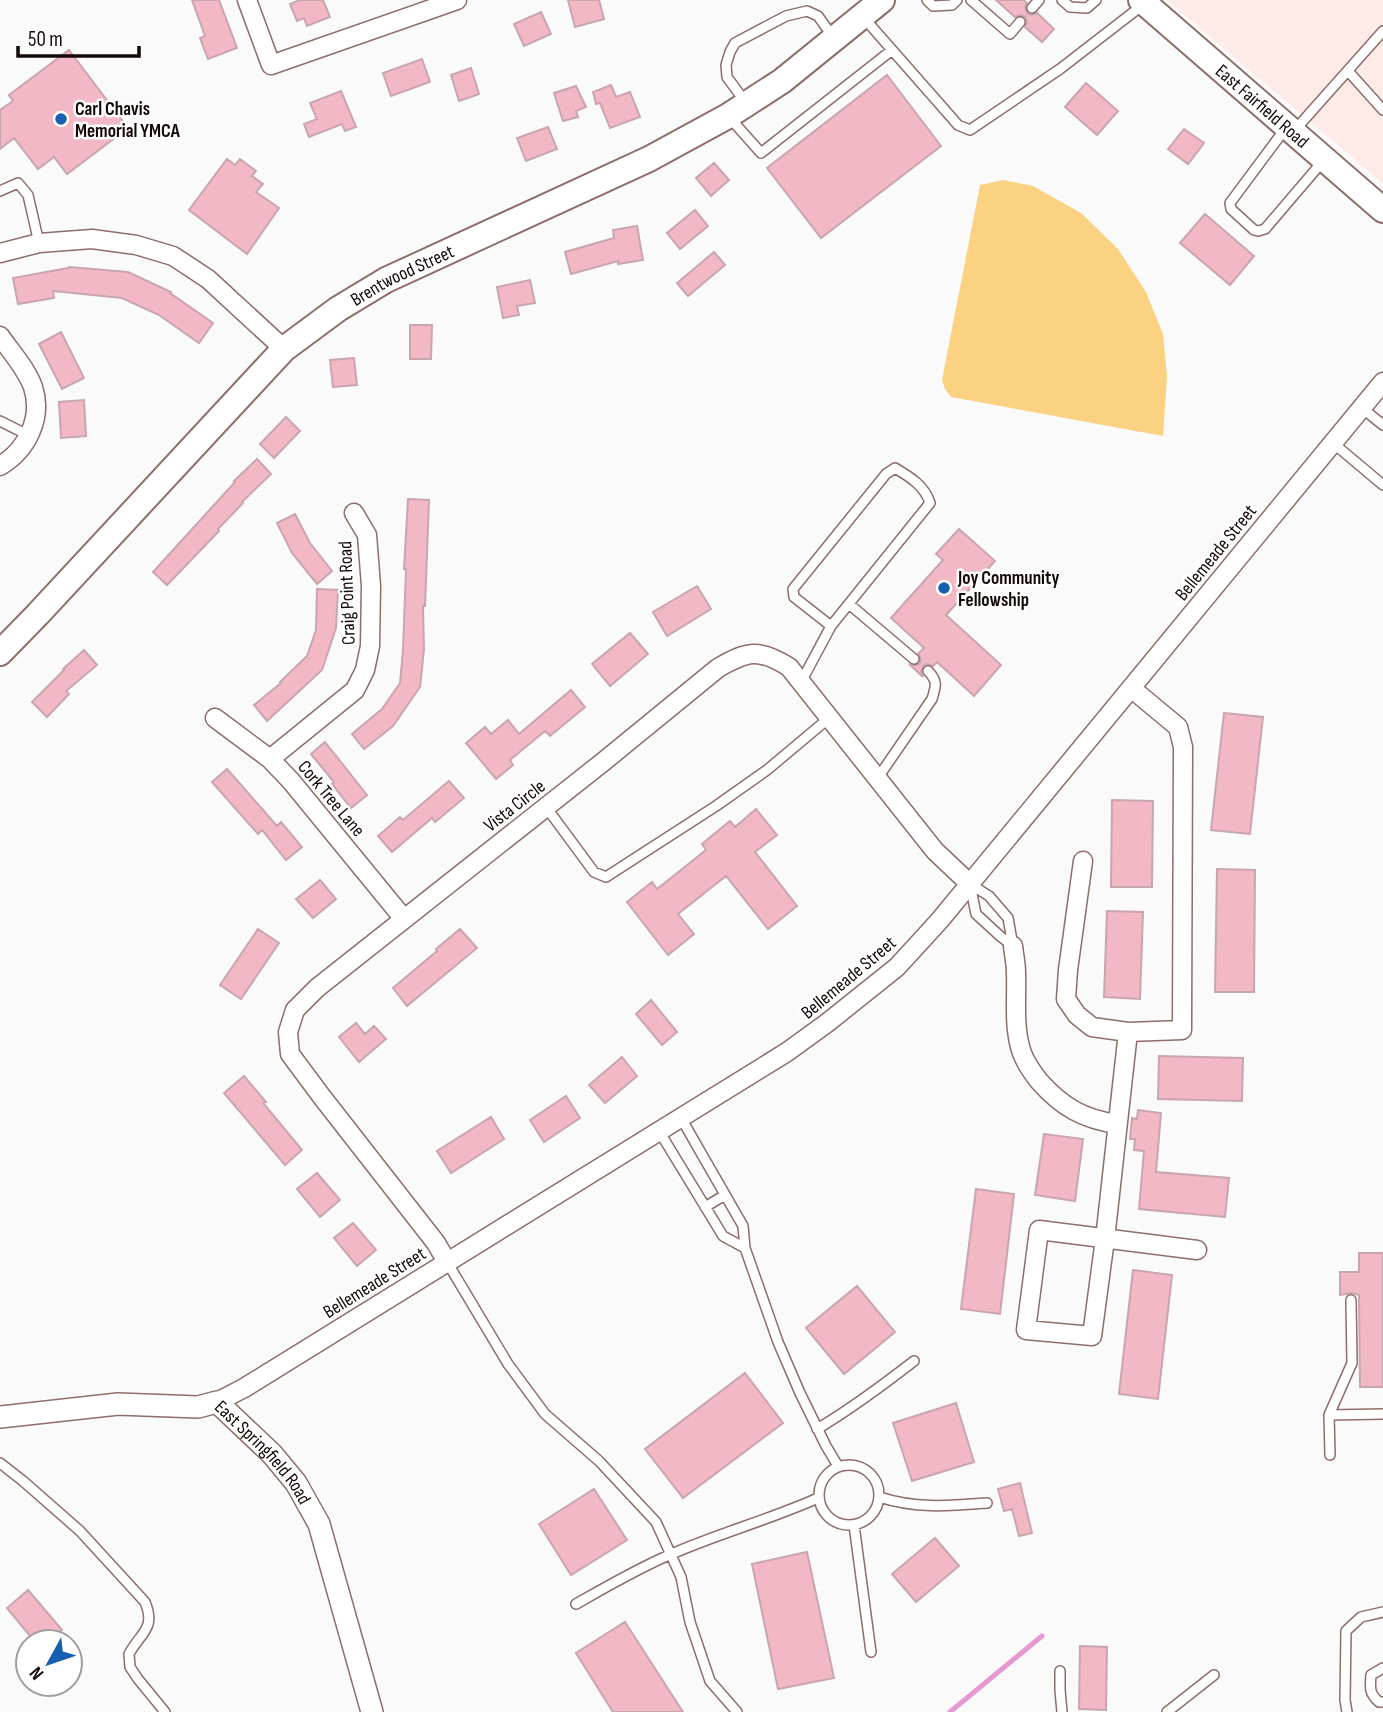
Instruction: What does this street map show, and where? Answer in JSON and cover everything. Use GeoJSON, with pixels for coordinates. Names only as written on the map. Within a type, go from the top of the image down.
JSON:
{"type":"FeatureCollection","features":[{"type":"Feature","properties":{"kind":"main road","name":"Brentwood Street"},"geometry":{"type":"LineString","coordinates":[[0,653],[284,349],[338,309],[386,280],[649,159],[738,110],[782,81],[882,0]]}},
{"type":"Feature","properties":{"kind":"main road","name":"East Fairfield Road"},"geometry":{"type":"LineString","coordinates":[[1143,2],[1383,210]]}},
{"type":"Feature","properties":{"kind":"street"},"geometry":{"type":"LineString","coordinates":[[247,0],[271,65],[457,0]]}},
{"type":"Feature","properties":{"kind":"street"},"geometry":{"type":"LineString","coordinates":[[0,253],[39,243],[92,239],[136,245],[173,256],[208,279],[284,349]]}},
{"type":"Feature","properties":{"kind":"street"},"geometry":{"type":"LineString","coordinates":[[0,336],[27,374],[36,400],[36,418],[30,436],[20,451],[0,466]]}},
{"type":"Feature","properties":{"kind":"street","name":"Bellemeade Street"},"geometry":{"type":"LineString","coordinates":[[217,1402],[244,1388],[787,1052],[897,967],[970,884],[1383,382]]}},
{"type":"Feature","properties":{"kind":"street","name":"Craig Point Road"},"geometry":{"type":"LineString","coordinates":[[270,759],[355,690],[365,670],[370,646],[371,586],[367,535],[354,513]]}},
{"type":"Feature","properties":{"kind":"street","name":"Vista Circle"},"geometry":{"type":"LineString","coordinates":[[447,1262],[436,1243],[290,1054],[288,1032],[295,1010],[317,988],[718,668],[752,653],[772,656],[789,667],[935,851],[970,884]]}},
{"type":"Feature","properties":{"kind":"street"},"geometry":{"type":"LineString","coordinates":[[1083,860],[1066,999],[1077,1015],[1092,1027],[1128,1032],[1182,1030],[1183,747],[1178,727],[1131,688]]}},
{"type":"Feature","properties":{"kind":"street","name":"Cork Tree Lane"},"geometry":{"type":"LineString","coordinates":[[215,718],[270,759],[291,781],[404,919]]}},
{"type":"Feature","properties":{"kind":"street"},"geometry":{"type":"LineString","coordinates":[[1013,946],[1016,1017],[1021,1051],[1028,1067],[1050,1093],[1070,1109],[1098,1121],[1117,1124]]}},
{"type":"Feature","properties":{"kind":"street"},"geometry":{"type":"LineString","coordinates":[[1128,1032],[1105,1239],[1092,1336],[1026,1330],[1039,1230],[1105,1239],[1197,1250]]}},
{"type":"Feature","properties":{"kind":"street","name":"East Springfield Road"},"geometry":{"type":"LineString","coordinates":[[0,1417],[118,1404],[198,1407],[217,1402],[272,1454],[296,1483],[319,1524],[372,1712]]}},
{"type":"Feature","properties":{"kind":"lane"},"geometry":{"type":"LineString","coordinates":[[927,0],[933,6],[952,5],[957,0]]}},
{"type":"Feature","properties":{"kind":"lane"},"geometry":{"type":"LineString","coordinates":[[971,0],[983,4],[1010,33],[1020,22]]}},
{"type":"Feature","properties":{"kind":"lane"},"geometry":{"type":"LineString","coordinates":[[1032,8],[1039,0]]}},
{"type":"Feature","properties":{"kind":"lane"},"geometry":{"type":"LineString","coordinates":[[1062,0],[1070,7],[1087,8],[1096,0]]}},
{"type":"Feature","properties":{"kind":"lane"},"geometry":{"type":"LineString","coordinates":[[862,16],[958,125],[970,130],[1060,69],[1143,2]]}},
{"type":"Feature","properties":{"kind":"lane"},"geometry":{"type":"LineString","coordinates":[[834,38],[818,16],[807,11],[786,16],[735,43],[726,65],[727,77],[738,110],[761,153],[892,50]]}},
{"type":"Feature","properties":{"kind":"lane"},"geometry":{"type":"LineString","coordinates":[[1324,159],[1265,229],[1254,230],[1231,209],[1230,203],[1290,130],[1383,31]]}},
{"type":"Feature","properties":{"kind":"lane"},"geometry":{"type":"LineString","coordinates":[[1348,71],[1383,110]]}},
{"type":"Feature","properties":{"kind":"lane"},"geometry":{"type":"LineString","coordinates":[[0,191],[18,183],[28,195],[39,243]]}},
{"type":"Feature","properties":{"kind":"lane"},"geometry":{"type":"LineString","coordinates":[[1362,408],[1383,425]]}},
{"type":"Feature","properties":{"kind":"lane"},"geometry":{"type":"LineString","coordinates":[[0,421],[30,436]]}},
{"type":"Feature","properties":{"kind":"lane"},"geometry":{"type":"LineString","coordinates":[[1333,443],[1383,485]]}},
{"type":"Feature","properties":{"kind":"lane"},"geometry":{"type":"LineString","coordinates":[[801,682],[831,626],[930,503],[927,494],[913,479],[895,468],[886,474],[793,589],[794,597],[831,626]]}},
{"type":"Feature","properties":{"kind":"lane"},"geometry":{"type":"LineString","coordinates":[[849,604],[914,659]]}},
{"type":"Feature","properties":{"kind":"lane"},"geometry":{"type":"LineString","coordinates":[[877,779],[932,699],[936,687],[934,677],[928,671]]}},
{"type":"Feature","properties":{"kind":"lane"},"geometry":{"type":"LineString","coordinates":[[546,807],[594,872],[606,877],[767,770],[829,718]]}},
{"type":"Feature","properties":{"kind":"lane"},"geometry":{"type":"LineString","coordinates":[[970,884],[976,914],[1013,946]]}},
{"type":"Feature","properties":{"kind":"lane"},"geometry":{"type":"LineString","coordinates":[[970,884],[989,896],[1008,918],[1013,946]]}},
{"type":"Feature","properties":{"kind":"lane"},"geometry":{"type":"LineString","coordinates":[[681,1118],[743,1226],[745,1248],[778,1342],[817,1429],[838,1466]]}},
{"type":"Feature","properties":{"kind":"lane"},"geometry":{"type":"LineString","coordinates":[[659,1131],[723,1236],[745,1248]]}},
{"type":"Feature","properties":{"kind":"lane"},"geometry":{"type":"LineString","coordinates":[[705,1207],[725,1195]]}},
{"type":"Feature","properties":{"kind":"lane"},"geometry":{"type":"LineString","coordinates":[[447,1262],[508,1364],[545,1414],[599,1461],[656,1522],[681,1577],[690,1622],[710,1681],[737,1712]]}},
{"type":"Feature","properties":{"kind":"lane"},"geometry":{"type":"LineString","coordinates":[[1330,1455],[1329,1415],[1352,1363],[1350,1300]]}},
{"type":"Feature","properties":{"kind":"lane"},"geometry":{"type":"LineString","coordinates":[[817,1429],[883,1386],[914,1361]]}},
{"type":"Feature","properties":{"kind":"lane"},"geometry":{"type":"LineString","coordinates":[[1329,1415],[1383,1414]]}},
{"type":"Feature","properties":{"kind":"lane"},"geometry":{"type":"LineString","coordinates":[[0,1463],[80,1531],[145,1602],[151,1616],[148,1627],[129,1654],[130,1667],[165,1712]]}},
{"type":"Feature","properties":{"kind":"lane"},"geometry":{"type":"LineString","coordinates":[[848,1464],[858,1465],[874,1477],[879,1497],[872,1515],[854,1525],[835,1522],[827,1516],[818,1498],[822,1479],[829,1471],[848,1464]]}},
{"type":"Feature","properties":{"kind":"lane"},"geometry":{"type":"LineString","coordinates":[[879,1497],[900,1503],[941,1507],[987,1503]]}},
{"type":"Feature","properties":{"kind":"lane"},"geometry":{"type":"LineString","coordinates":[[576,1604],[670,1555],[818,1498]]}},
{"type":"Feature","properties":{"kind":"lane"},"geometry":{"type":"LineString","coordinates":[[854,1525],[871,1653]]}},
{"type":"Feature","properties":{"kind":"lane"},"geometry":{"type":"LineString","coordinates":[[1347,1712],[1346,1631],[1361,1617],[1380,1612]]}},
{"type":"Feature","properties":{"kind":"lane"},"geometry":{"type":"LineString","coordinates":[[1383,1668],[1371,1675],[1370,1687],[1372,1696],[1383,1702]]}},
{"type":"Feature","properties":{"kind":"lane"},"geometry":{"type":"LineString","coordinates":[[1060,1671],[1062,1712]]}},
{"type":"Feature","properties":{"kind":"lane"},"geometry":{"type":"LineString","coordinates":[[1167,1712],[1214,1675]]}},
{"type":"Feature","properties":{"kind":"shaded area"},"geometry":{"type":"Polygon","coordinates":[[[1167,0],[1383,0],[1383,184],[1167,0]]]}},
{"type":"Feature","properties":{"kind":"shaded area"},"geometry":{"type":"Polygon","coordinates":[[[1003,180],[1033,186],[1081,213],[1118,249],[1146,292],[1163,334],[1167,377],[1163,436],[951,397],[945,389],[942,380],[980,185],[1003,180]]]}},
{"type":"Feature","properties":{"kind":"building"},"geometry":{"type":"Polygon","coordinates":[[[192,0],[219,0],[237,48],[208,59],[200,38],[205,36],[192,0]]]}},
{"type":"Feature","properties":{"kind":"building"},"geometry":{"type":"Polygon","coordinates":[[[300,0],[323,0],[330,17],[307,26],[304,18],[297,21],[290,4],[300,0]]]}},
{"type":"Feature","properties":{"kind":"building"},"geometry":{"type":"Polygon","coordinates":[[[568,0],[599,0],[604,19],[575,27],[568,0]]]}},
{"type":"Feature","properties":{"kind":"building"},"geometry":{"type":"Polygon","coordinates":[[[996,0],[1023,0],[1027,3],[1027,13],[1037,13],[1054,29],[1042,42],[1025,27],[1025,17],[1015,17],[996,0]]]}},
{"type":"Feature","properties":{"kind":"building"},"geometry":{"type":"Polygon","coordinates":[[[541,12],[551,34],[524,46],[514,24],[541,12]]]}},
{"type":"Feature","properties":{"kind":"building","name":"Carl Chavis Memorial YMCA"},"geometry":{"type":"Polygon","coordinates":[[[69,50],[128,128],[67,174],[54,157],[38,169],[14,138],[0,149],[0,110],[13,101],[9,95],[69,50]]]}},
{"type":"Feature","properties":{"kind":"building"},"geometry":{"type":"Polygon","coordinates":[[[422,59],[430,82],[391,96],[383,73],[422,59]]]}},
{"type":"Feature","properties":{"kind":"building"},"geometry":{"type":"Polygon","coordinates":[[[471,68],[479,94],[459,101],[451,75],[471,68]]]}},
{"type":"Feature","properties":{"kind":"building"},"geometry":{"type":"Polygon","coordinates":[[[887,75],[941,146],[821,238],[767,168],[887,75]]]}},
{"type":"Feature","properties":{"kind":"building"},"geometry":{"type":"Polygon","coordinates":[[[1086,83],[1118,111],[1097,135],[1065,107],[1086,83]]]}},
{"type":"Feature","properties":{"kind":"building"},"geometry":{"type":"Polygon","coordinates":[[[611,85],[616,97],[630,92],[640,117],[610,128],[600,103],[596,104],[593,92],[611,85]]]}},
{"type":"Feature","properties":{"kind":"building"},"geometry":{"type":"Polygon","coordinates":[[[576,86],[586,107],[576,111],[578,117],[563,121],[554,93],[576,86]]]}},
{"type":"Feature","properties":{"kind":"building"},"geometry":{"type":"Polygon","coordinates":[[[341,91],[356,127],[345,131],[342,124],[309,137],[304,124],[317,119],[310,103],[341,91]]]}},
{"type":"Feature","properties":{"kind":"building"},"geometry":{"type":"Polygon","coordinates":[[[548,127],[557,149],[526,161],[517,138],[548,127]]]}},
{"type":"Feature","properties":{"kind":"building"},"geometry":{"type":"Polygon","coordinates":[[[1184,129],[1204,143],[1188,164],[1168,149],[1184,129]]]}},
{"type":"Feature","properties":{"kind":"building"},"geometry":{"type":"Polygon","coordinates":[[[227,159],[235,165],[240,159],[256,171],[252,176],[263,184],[256,192],[279,208],[247,254],[189,210],[227,159]]]}},
{"type":"Feature","properties":{"kind":"building"},"geometry":{"type":"Polygon","coordinates":[[[714,163],[729,180],[711,196],[696,178],[714,163]]]}},
{"type":"Feature","properties":{"kind":"building"},"geometry":{"type":"Polygon","coordinates":[[[695,210],[708,226],[680,249],[667,233],[695,210]]]}},
{"type":"Feature","properties":{"kind":"building"},"geometry":{"type":"Polygon","coordinates":[[[1205,214],[1254,256],[1230,285],[1180,243],[1205,214]]]}},
{"type":"Feature","properties":{"kind":"building"},"geometry":{"type":"Polygon","coordinates":[[[637,226],[643,260],[618,264],[618,261],[571,274],[565,252],[614,238],[613,230],[637,226]]]}},
{"type":"Feature","properties":{"kind":"building"},"geometry":{"type":"Polygon","coordinates":[[[714,252],[725,265],[688,296],[677,283],[714,252]]]}},
{"type":"Feature","properties":{"kind":"building"},"geometry":{"type":"Polygon","coordinates":[[[69,267],[128,272],[171,292],[213,323],[199,343],[159,315],[122,298],[53,291],[54,298],[18,304],[13,278],[69,267]]]}},
{"type":"Feature","properties":{"kind":"building"},"geometry":{"type":"Polygon","coordinates":[[[530,280],[535,303],[517,306],[519,315],[503,318],[497,287],[530,280]]]}},
{"type":"Feature","properties":{"kind":"building"},"geometry":{"type":"Polygon","coordinates":[[[410,325],[432,325],[431,359],[410,359],[410,325]]]}},
{"type":"Feature","properties":{"kind":"building"},"geometry":{"type":"Polygon","coordinates":[[[61,332],[84,378],[62,389],[39,344],[61,332]]]}},
{"type":"Feature","properties":{"kind":"building"},"geometry":{"type":"Polygon","coordinates":[[[354,358],[357,385],[333,387],[330,360],[354,358]]]}},
{"type":"Feature","properties":{"kind":"building"},"geometry":{"type":"Polygon","coordinates":[[[84,400],[86,436],[61,438],[59,402],[84,400]]]}},
{"type":"Feature","properties":{"kind":"building"},"geometry":{"type":"Polygon","coordinates":[[[286,417],[300,431],[274,458],[260,444],[286,417]]]}},
{"type":"Feature","properties":{"kind":"building"},"geometry":{"type":"Polygon","coordinates":[[[257,459],[271,474],[167,585],[153,572],[257,459]]]}},
{"type":"Feature","properties":{"kind":"building"},"geometry":{"type":"Polygon","coordinates":[[[408,499],[429,500],[423,606],[424,649],[420,687],[393,726],[364,749],[352,734],[382,709],[400,683],[408,499]]]}},
{"type":"Feature","properties":{"kind":"building"},"geometry":{"type":"Polygon","coordinates":[[[295,514],[310,543],[332,571],[317,584],[292,553],[277,523],[295,514]]]}},
{"type":"Feature","properties":{"kind":"building","name":"Joy Community Fellowship"},"geometry":{"type":"Polygon","coordinates":[[[959,529],[995,561],[946,615],[1001,665],[974,696],[937,662],[933,666],[923,666],[923,677],[909,664],[919,664],[921,660],[918,654],[924,648],[891,618],[943,560],[936,554],[959,529]]]}},
{"type":"Feature","properties":{"kind":"building"},"geometry":{"type":"Polygon","coordinates":[[[697,586],[711,609],[667,636],[653,612],[697,586]]]}},
{"type":"Feature","properties":{"kind":"building"},"geometry":{"type":"Polygon","coordinates":[[[317,589],[338,590],[336,628],[322,670],[267,721],[254,705],[281,683],[307,656],[316,630],[317,589]]]}},
{"type":"Feature","properties":{"kind":"building"},"geometry":{"type":"Polygon","coordinates":[[[630,633],[648,654],[610,686],[592,664],[630,633]]]}},
{"type":"Feature","properties":{"kind":"building"},"geometry":{"type":"Polygon","coordinates":[[[84,650],[97,665],[66,691],[69,694],[47,717],[32,702],[84,650]]]}},
{"type":"Feature","properties":{"kind":"building"},"geometry":{"type":"Polygon","coordinates":[[[571,690],[585,707],[550,736],[545,731],[510,760],[513,765],[496,779],[466,743],[485,727],[491,734],[508,720],[519,734],[571,690]]]}},
{"type":"Feature","properties":{"kind":"building"},"geometry":{"type":"Polygon","coordinates":[[[1224,713],[1263,717],[1250,834],[1211,830],[1224,713]]]}},
{"type":"Feature","properties":{"kind":"building"},"geometry":{"type":"Polygon","coordinates":[[[325,742],[367,795],[351,808],[311,754],[325,742]]]}},
{"type":"Feature","properties":{"kind":"building"},"geometry":{"type":"Polygon","coordinates":[[[227,769],[277,826],[281,822],[302,847],[286,860],[262,830],[258,834],[212,782],[227,769]]]}},
{"type":"Feature","properties":{"kind":"building"},"geometry":{"type":"Polygon","coordinates":[[[449,781],[464,798],[435,822],[432,818],[392,852],[378,836],[400,817],[403,820],[449,781]]]}},
{"type":"Feature","properties":{"kind":"building"},"geometry":{"type":"Polygon","coordinates":[[[1112,800],[1153,801],[1152,887],[1111,887],[1112,800]]]}},
{"type":"Feature","properties":{"kind":"building"},"geometry":{"type":"Polygon","coordinates":[[[756,809],[777,835],[755,852],[797,906],[768,929],[726,876],[678,914],[694,934],[668,955],[627,902],[652,882],[657,889],[706,850],[702,844],[730,821],[735,827],[756,809]]]}},
{"type":"Feature","properties":{"kind":"building"},"geometry":{"type":"Polygon","coordinates":[[[1217,869],[1255,870],[1254,992],[1215,992],[1217,869]]]}},
{"type":"Feature","properties":{"kind":"building"},"geometry":{"type":"Polygon","coordinates":[[[320,880],[336,899],[313,918],[296,899],[320,880]]]}},
{"type":"Feature","properties":{"kind":"building"},"geometry":{"type":"Polygon","coordinates":[[[1107,911],[1143,912],[1140,999],[1104,997],[1107,911]]]}},
{"type":"Feature","properties":{"kind":"building"},"geometry":{"type":"Polygon","coordinates":[[[258,929],[279,943],[241,999],[220,985],[258,929]]]}},
{"type":"Feature","properties":{"kind":"building"},"geometry":{"type":"Polygon","coordinates":[[[460,929],[477,948],[407,1006],[393,988],[460,929]]]}},
{"type":"Feature","properties":{"kind":"building"},"geometry":{"type":"Polygon","coordinates":[[[651,1000],[677,1032],[662,1045],[636,1014],[651,1000]]]}},
{"type":"Feature","properties":{"kind":"building"},"geometry":{"type":"Polygon","coordinates":[[[356,1023],[365,1034],[374,1026],[386,1039],[359,1062],[339,1037],[356,1023]]]}},
{"type":"Feature","properties":{"kind":"building"},"geometry":{"type":"Polygon","coordinates":[[[1159,1056],[1243,1058],[1242,1101],[1158,1099],[1159,1056]]]}},
{"type":"Feature","properties":{"kind":"building"},"geometry":{"type":"Polygon","coordinates":[[[622,1057],[637,1076],[605,1103],[589,1085],[622,1057]]]}},
{"type":"Feature","properties":{"kind":"building"},"geometry":{"type":"Polygon","coordinates":[[[244,1076],[302,1150],[285,1165],[224,1093],[244,1076]]]}},
{"type":"Feature","properties":{"kind":"building"},"geometry":{"type":"Polygon","coordinates":[[[566,1096],[580,1118],[544,1142],[530,1120],[566,1096]]]}},
{"type":"Feature","properties":{"kind":"building"},"geometry":{"type":"Polygon","coordinates":[[[1138,1110],[1161,1113],[1156,1172],[1229,1178],[1225,1217],[1139,1209],[1144,1151],[1134,1150],[1135,1139],[1130,1139],[1132,1118],[1137,1119],[1138,1110]]]}},
{"type":"Feature","properties":{"kind":"building"},"geometry":{"type":"Polygon","coordinates":[[[491,1117],[504,1139],[451,1173],[437,1151],[491,1117]]]}},
{"type":"Feature","properties":{"kind":"building"},"geometry":{"type":"Polygon","coordinates":[[[1044,1134],[1083,1139],[1075,1201],[1035,1195],[1044,1134]]]}},
{"type":"Feature","properties":{"kind":"building"},"geometry":{"type":"Polygon","coordinates":[[[317,1173],[340,1200],[320,1217],[297,1189],[317,1173]]]}},
{"type":"Feature","properties":{"kind":"building"},"geometry":{"type":"Polygon","coordinates":[[[976,1189],[1014,1194],[1000,1314],[961,1309],[976,1189]]]}},
{"type":"Feature","properties":{"kind":"building"},"geometry":{"type":"Polygon","coordinates":[[[353,1223],[376,1250],[357,1266],[334,1238],[353,1223]]]}},
{"type":"Feature","properties":{"kind":"building"},"geometry":{"type":"Polygon","coordinates":[[[1359,1253],[1383,1253],[1383,1387],[1360,1387],[1359,1295],[1340,1295],[1340,1272],[1359,1272],[1359,1253]]]}},
{"type":"Feature","properties":{"kind":"building"},"geometry":{"type":"Polygon","coordinates":[[[1133,1270],[1172,1275],[1158,1399],[1119,1394],[1133,1270]]]}},
{"type":"Feature","properties":{"kind":"building"},"geometry":{"type":"Polygon","coordinates":[[[857,1286],[895,1332],[844,1374],[806,1328],[857,1286]]]}},
{"type":"Feature","properties":{"kind":"building"},"geometry":{"type":"Polygon","coordinates":[[[745,1373],[783,1423],[683,1498],[645,1449],[745,1373]]]}},
{"type":"Feature","properties":{"kind":"building"},"geometry":{"type":"Polygon","coordinates":[[[956,1403],[974,1462],[912,1481],[893,1423],[956,1403]]]}},
{"type":"Feature","properties":{"kind":"building"},"geometry":{"type":"Polygon","coordinates":[[[1020,1483],[1032,1533],[1019,1536],[1012,1509],[1004,1511],[998,1489],[1020,1483]]]}},
{"type":"Feature","properties":{"kind":"building"},"geometry":{"type":"Polygon","coordinates":[[[594,1489],[627,1540],[571,1575],[539,1524],[594,1489]]]}},
{"type":"Feature","properties":{"kind":"building"},"geometry":{"type":"Polygon","coordinates":[[[935,1538],[959,1566],[916,1602],[892,1574],[935,1538]]]}},
{"type":"Feature","properties":{"kind":"building"},"geometry":{"type":"Polygon","coordinates":[[[807,1552],[834,1678],[778,1689],[752,1564],[807,1552]]]}},
{"type":"Feature","properties":{"kind":"building"},"geometry":{"type":"Polygon","coordinates":[[[28,1590],[60,1628],[23,1628],[7,1608],[28,1590]]]}},
{"type":"Feature","properties":{"kind":"building"},"geometry":{"type":"Polygon","coordinates":[[[625,1622],[683,1712],[613,1712],[576,1653],[625,1622]]]}},
{"type":"Feature","properties":{"kind":"building"},"geometry":{"type":"Polygon","coordinates":[[[1080,1646],[1107,1647],[1106,1710],[1079,1709],[1080,1646]]]}},
{"type":"Feature","properties":{"kind":"waterway"},"geometry":{"type":"LineString","coordinates":[[950,1712],[1042,1636]]}},
{"type":"Feature","properties":{"kind":"place","name":"Carl Chavis Memorial YMCA"},"geometry":{"type":"Point","coordinates":[61,119]}},
{"type":"Feature","properties":{"kind":"place","name":"Joy Community Fellowship"},"geometry":{"type":"Point","coordinates":[944,588]}}]}
